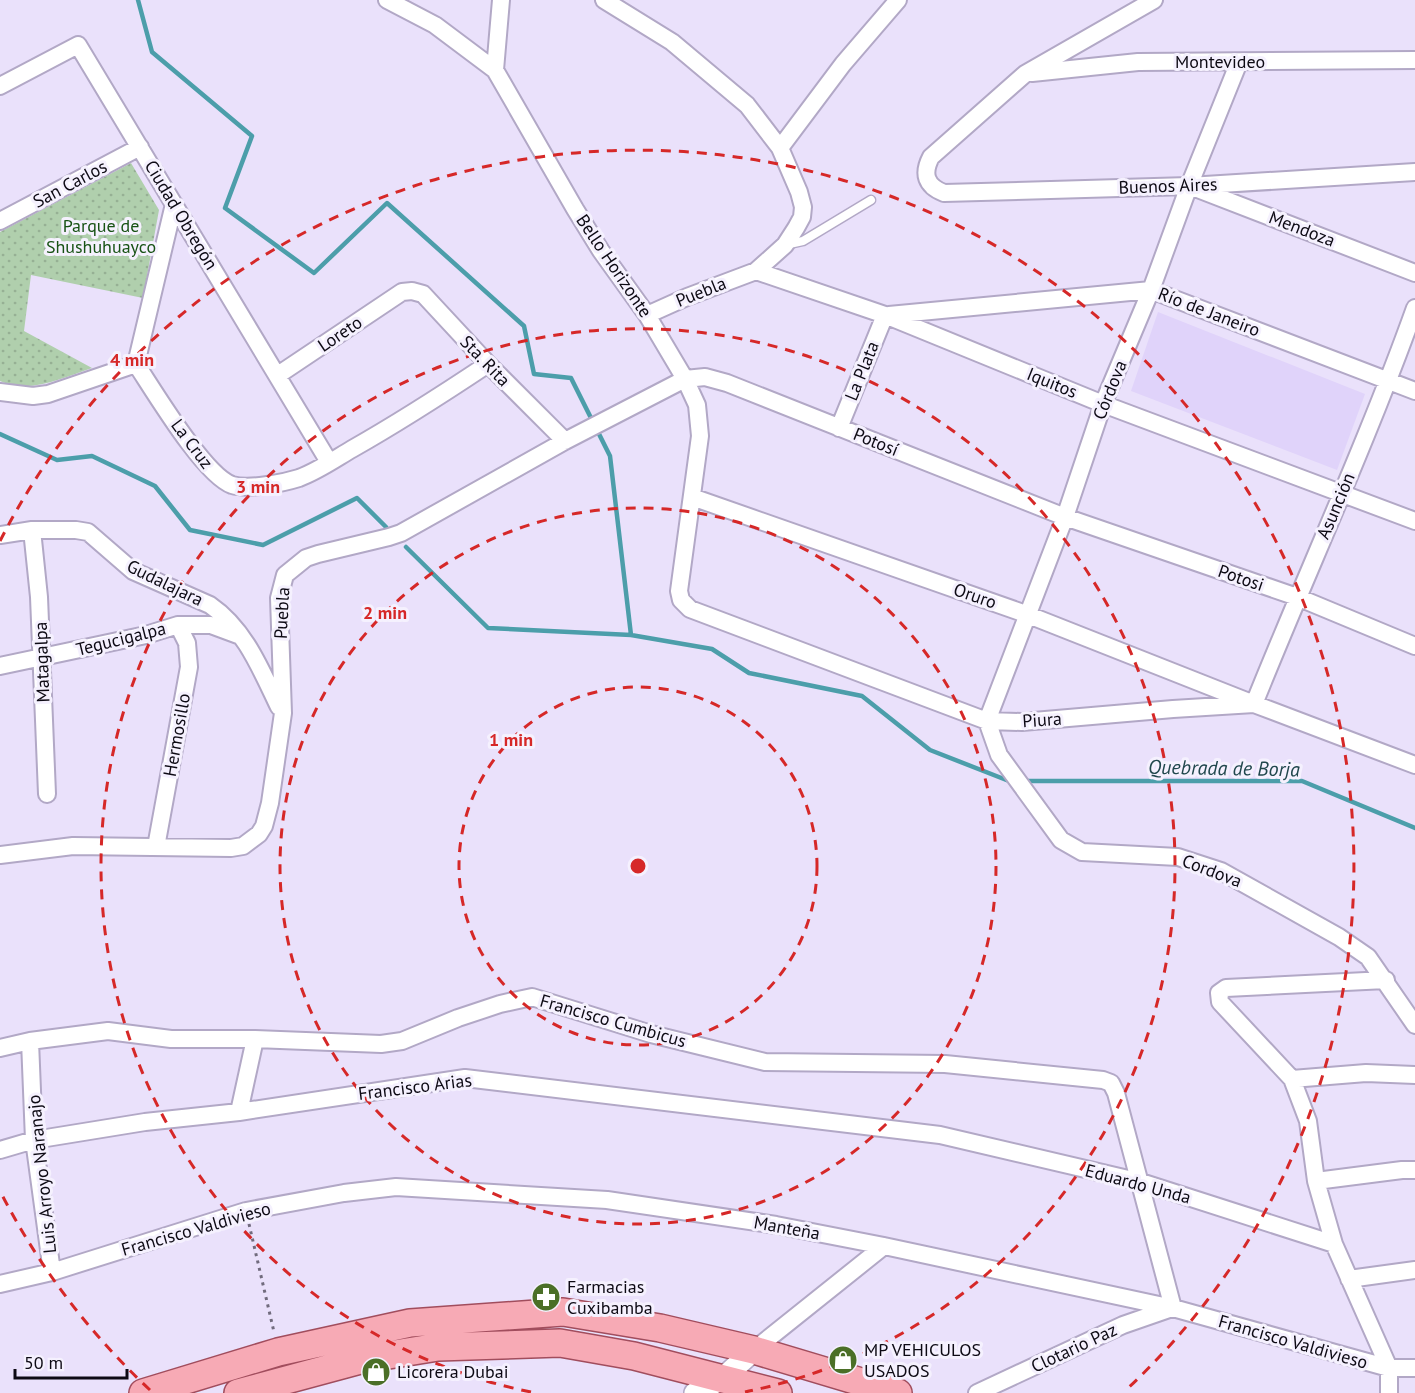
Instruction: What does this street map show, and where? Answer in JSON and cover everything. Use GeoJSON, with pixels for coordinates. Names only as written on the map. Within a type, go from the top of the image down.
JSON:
{"type":"FeatureCollection","features":[{"type":"Feature","properties":{"kind":"main road"},"geometry":{"type":"LineString","coordinates":[[143,1393],[278,1352],[410,1323],[563,1312],[660,1328],[754,1350],[898,1393]]}},
{"type":"Feature","properties":{"kind":"main road"},"geometry":{"type":"LineString","coordinates":[[238,1393],[364,1359],[438,1347],[560,1343],[634,1356],[778,1393]]}},
{"type":"Feature","properties":{"kind":"main road"},"geometry":{"type":"LineString","coordinates":[[278,1352],[287,1379]]}},
{"type":"Feature","properties":{"kind":"street","name":"Bello Horizonte"},"geometry":{"type":"LineString","coordinates":[[387,0],[435,25],[495,70],[575,209],[601,251],[647,315],[686,379],[697,405],[700,436],[680,591],[681,600]]}},
{"type":"Feature","properties":{"kind":"street"},"geometry":{"type":"LineString","coordinates":[[495,70],[501,0]]}},
{"type":"Feature","properties":{"kind":"street"},"geometry":{"type":"LineString","coordinates":[[604,0],[672,42],[724,84],[747,105],[780,148],[799,192],[803,207],[802,217],[785,245],[756,271]]}},
{"type":"Feature","properties":{"kind":"street"},"geometry":{"type":"LineString","coordinates":[[780,148],[843,64],[898,0]]}},
{"type":"Feature","properties":{"kind":"street"},"geometry":{"type":"LineString","coordinates":[[1025,74],[1154,0]]}},
{"type":"Feature","properties":{"kind":"street","name":"Ciudad Obregón"},"geometry":{"type":"LineString","coordinates":[[0,86],[78,45],[329,462]]}},
{"type":"Feature","properties":{"kind":"street","name":"Montevideo"},"geometry":{"type":"LineString","coordinates":[[1025,74],[1138,62],[1415,60]]}},
{"type":"Feature","properties":{"kind":"street","name":"Córdova"},"geometry":{"type":"LineString","coordinates":[[987,721],[1065,516],[1103,404],[1151,290],[1189,186],[1239,62]]}},
{"type":"Feature","properties":{"kind":"street","name":"Buenos Aires"},"geometry":{"type":"LineString","coordinates":[[1025,74],[931,157],[926,166],[927,180],[934,189],[944,193],[1189,186],[1415,171]]}},
{"type":"Feature","properties":{"kind":"street","name":"San Carlos"},"geometry":{"type":"LineString","coordinates":[[0,221],[140,147]]}},
{"type":"Feature","properties":{"kind":"street","name":"Mendoza"},"geometry":{"type":"LineString","coordinates":[[1189,186],[1415,273]]}},
{"type":"Feature","properties":{"kind":"street"},"geometry":{"type":"LineString","coordinates":[[0,392],[33,396],[48,394],[136,364],[174,204]]}},
{"type":"Feature","properties":{"kind":"street","name":"Puebla"},"geometry":{"type":"LineString","coordinates":[[647,315],[756,271]]}},
{"type":"Feature","properties":{"kind":"street","name":"Iquitos"},"geometry":{"type":"LineString","coordinates":[[756,271],[885,315],[1103,404],[1415,521]]}},
{"type":"Feature","properties":{"kind":"street","name":"Río de Janeiro"},"geometry":{"type":"LineString","coordinates":[[885,315],[1151,290],[1415,391]]}},
{"type":"Feature","properties":{"kind":"street","name":"Sta. Rita"},"geometry":{"type":"LineString","coordinates":[[402,292],[412,291],[423,294],[488,364],[565,441]]}},
{"type":"Feature","properties":{"kind":"street","name":"Loreto"},"geometry":{"type":"LineString","coordinates":[[278,375],[402,292]]}},
{"type":"Feature","properties":{"kind":"street","name":"Asunción"},"geometry":{"type":"LineString","coordinates":[[1254,704],[1389,381],[1415,308]]}},
{"type":"Feature","properties":{"kind":"street","name":"La Plata"},"geometry":{"type":"LineString","coordinates":[[839,428],[885,315]]}},
{"type":"Feature","properties":{"kind":"street","name":"La Cruz"},"geometry":{"type":"LineString","coordinates":[[136,364],[200,459],[214,474],[231,484],[248,486],[301,477],[409,416],[488,364]]}},
{"type":"Feature","properties":{"kind":"street","name":"Potosí"},"geometry":{"type":"LineString","coordinates":[[686,379],[705,377],[727,383],[1065,516]]}},
{"type":"Feature","properties":{"kind":"street","name":"Puebla"},"geometry":{"type":"LineString","coordinates":[[0,855],[73,846],[231,848],[243,846],[259,834],[264,826],[270,803],[282,713],[279,598],[285,575],[293,567],[318,554],[389,537],[400,532],[565,441],[686,379]]}},
{"type":"Feature","properties":{"kind":"street","name":"Oruro"},"geometry":{"type":"LineString","coordinates":[[692,497],[1026,614],[1254,704]]}},
{"type":"Feature","properties":{"kind":"street","name":"Potosi"},"geometry":{"type":"LineString","coordinates":[[1065,516],[1297,597],[1415,646]]}},
{"type":"Feature","properties":{"kind":"street","name":"Gudalajara"},"geometry":{"type":"LineString","coordinates":[[0,535],[32,530],[88,532],[133,571],[210,605],[241,635],[258,663],[282,713]]}},
{"type":"Feature","properties":{"kind":"street","name":"Matagalpa"},"geometry":{"type":"LineString","coordinates":[[32,530],[39,597],[47,794]]}},
{"type":"Feature","properties":{"kind":"street","name":"Piura"},"geometry":{"type":"LineString","coordinates":[[681,600],[690,609],[987,721],[1022,722],[1254,704],[1415,765]]}},
{"type":"Feature","properties":{"kind":"street","name":"Tegucigalpa"},"geometry":{"type":"LineString","coordinates":[[0,666],[146,635],[178,624],[211,625],[241,635]]}},
{"type":"Feature","properties":{"kind":"street","name":"Hermosillo"},"geometry":{"type":"LineString","coordinates":[[156,847],[189,667],[187,643],[178,624]]}},
{"type":"Feature","properties":{"kind":"street","name":"Cordova"},"geometry":{"type":"LineString","coordinates":[[987,721],[999,755],[1061,840],[1082,852],[1178,857],[1221,871],[1339,937],[1368,957],[1415,1025]]}},
{"type":"Feature","properties":{"kind":"street"},"geometry":{"type":"LineString","coordinates":[[1386,980],[1226,988],[1219,993],[1220,1002],[1292,1078],[1308,1120],[1316,1181],[1334,1244],[1389,1368],[1389,1393]]}},
{"type":"Feature","properties":{"kind":"street","name":"Francisco Cumbicus"},"geometry":{"type":"LineString","coordinates":[[0,1048],[30,1041],[108,1031],[171,1039],[255,1039],[381,1044],[402,1041],[458,1018],[500,1004],[532,997],[651,1034],[765,1062],[945,1064],[1103,1080],[1111,1083],[1116,1093],[1141,1182]]}},
{"type":"Feature","properties":{"kind":"street"},"geometry":{"type":"LineString","coordinates":[[238,1112],[255,1039]]}},
{"type":"Feature","properties":{"kind":"street","name":"Luis Arroyo Naranajo"},"geometry":{"type":"LineString","coordinates":[[30,1041],[34,1140],[52,1272]]}},
{"type":"Feature","properties":{"kind":"street"},"geometry":{"type":"LineString","coordinates":[[1292,1078],[1366,1073],[1415,1075]]}},
{"type":"Feature","properties":{"kind":"street","name":"Francisco Arias"},"geometry":{"type":"LineString","coordinates":[[0,1150],[34,1140],[145,1122],[238,1112],[465,1078],[940,1135]]}},
{"type":"Feature","properties":{"kind":"street","name":"Eduardo Unda"},"geometry":{"type":"LineString","coordinates":[[940,1135],[1141,1182],[1334,1244]]}},
{"type":"Feature","properties":{"kind":"street"},"geometry":{"type":"LineString","coordinates":[[1316,1181],[1415,1170]]}},
{"type":"Feature","properties":{"kind":"street"},"geometry":{"type":"LineString","coordinates":[[1141,1182],[1173,1308]]}},
{"type":"Feature","properties":{"kind":"street","name":"Francisco Valdivieso"},"geometry":{"type":"LineString","coordinates":[[0,1284],[52,1272],[246,1211],[344,1193],[396,1187]]}},
{"type":"Feature","properties":{"kind":"street","name":"Manteña"},"geometry":{"type":"LineString","coordinates":[[396,1187],[607,1200],[776,1225],[1173,1308]]}},
{"type":"Feature","properties":{"kind":"street"},"geometry":{"type":"LineString","coordinates":[[695,1393],[722,1379],[754,1350],[884,1246]]}},
{"type":"Feature","properties":{"kind":"street"},"geometry":{"type":"LineString","coordinates":[[1349,1279],[1415,1270]]}},
{"type":"Feature","properties":{"kind":"street","name":"Francisco Valdivieso"},"geometry":{"type":"LineString","coordinates":[[1173,1308],[1389,1368],[1415,1368]]}},
{"type":"Feature","properties":{"kind":"street","name":"Clotario Paz"},"geometry":{"type":"LineString","coordinates":[[977,1393],[1124,1325],[1173,1308]]}},
{"type":"Feature","properties":{"kind":"lane"},"geometry":{"type":"LineString","coordinates":[[785,245],[803,241],[871,200]]}},
{"type":"Feature","properties":{"kind":"path"},"geometry":{"type":"LineString","coordinates":[[246,1211],[278,1352]]}},
{"type":"Feature","properties":{"kind":"shaded area"},"geometry":{"type":"Polygon","coordinates":[[[1158,312],[1365,394],[1337,470],[1131,391],[1158,312]]]}},
{"type":"Feature","properties":{"kind":"green space","name":"Parque de Shushuhuayco"},"geometry":{"type":"Polygon","coordinates":[[[131,163],[159,210],[143,298],[31,275],[24,331],[92,368],[58,380],[34,385],[11,385],[0,381],[0,232],[131,163]]]}},
{"type":"Feature","properties":{"kind":"waterway"},"geometry":{"type":"LineString","coordinates":[[138,0],[152,52],[252,136],[225,208],[314,273],[387,203],[524,326],[534,374],[571,378],[593,422]]}},
{"type":"Feature","properties":{"kind":"waterway"},"geometry":{"type":"LineString","coordinates":[[597,430],[610,456],[631,635]]}},
{"type":"Feature","properties":{"kind":"waterway"},"geometry":{"type":"LineString","coordinates":[[0,434],[57,460],[92,456],[155,486],[190,530],[263,545],[357,498],[386,527]]}},
{"type":"Feature","properties":{"kind":"waterway","name":"Quebrada de Borja"},"geometry":{"type":"LineString","coordinates":[[406,547],[488,628],[631,635],[712,649],[749,673],[862,696],[930,750],[1009,781]]}},
{"type":"Feature","properties":{"kind":"waterway","name":"Quebrada de Borja"},"geometry":{"type":"LineString","coordinates":[[1024,781],[1302,781],[1415,828]]}},
{"type":"Feature","properties":{"kind":"place","name":"Farmacias Cuxibamba"},"geometry":{"type":"Point","coordinates":[546,1297]}},
{"type":"Feature","properties":{"kind":"place","name":"MP VEHICULOS USADOS"},"geometry":{"type":"Point","coordinates":[843,1360]}},
{"type":"Feature","properties":{"kind":"place","name":"Licorera Dubai"},"geometry":{"type":"Point","coordinates":[376,1372]}}]}
